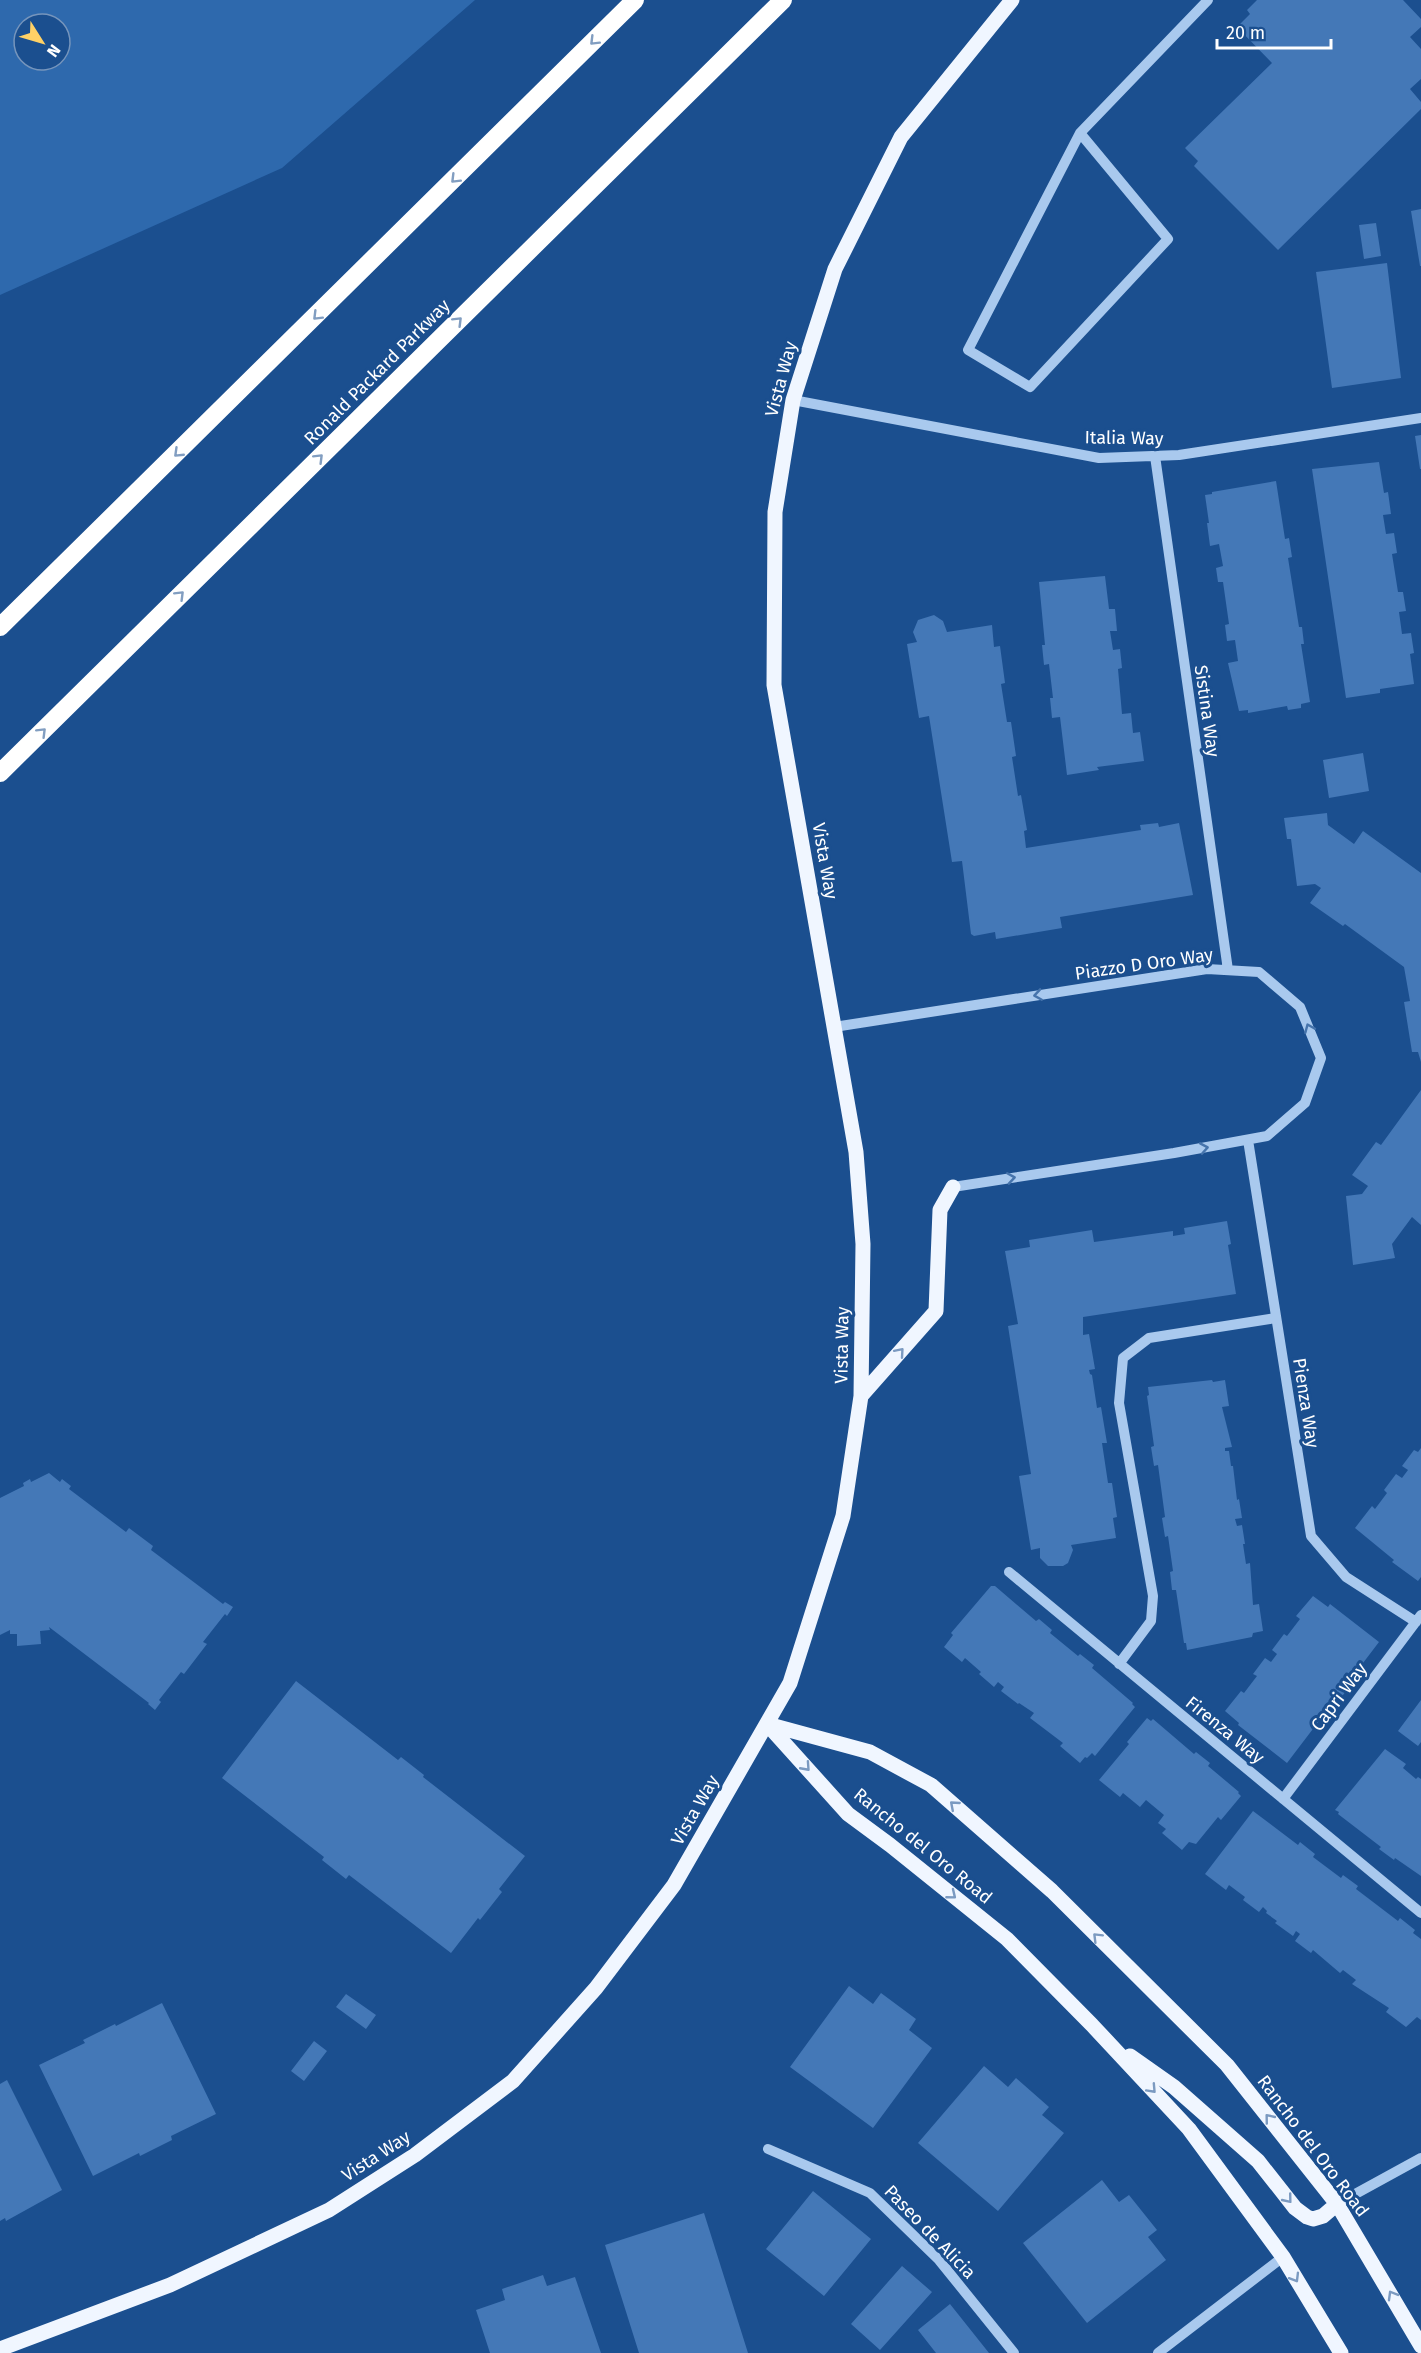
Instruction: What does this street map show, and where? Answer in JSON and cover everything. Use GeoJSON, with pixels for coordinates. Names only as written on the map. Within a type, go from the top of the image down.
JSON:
{"type":"FeatureCollection","features":[{"type":"Feature","properties":{"kind":"highway"},"geometry":{"type":"LineString","coordinates":[[0,627],[635,0]]}},
{"type":"Feature","properties":{"kind":"highway","name":"Ronald Packard Parkway"},"geometry":{"type":"LineString","coordinates":[[0,773],[783,0]]}},
{"type":"Feature","properties":{"kind":"main road","name":"Vista Way"},"geometry":{"type":"LineString","coordinates":[[0,2349],[170,2284],[329,2210],[415,2155],[513,2081],[596,1988],[674,1885],[790,1683],[843,1516],[861,1396],[864,1244],[856,1152],[774,685],[774,512],[793,400],[835,269],[901,137],[1012,0]]}},
{"type":"Feature","properties":{"kind":"main road"},"geometry":{"type":"LineString","coordinates":[[861,1396],[936,1311],[940,1210],[953,1187]]}},
{"type":"Feature","properties":{"kind":"main road","name":"Rancho del Oro Road"},"geometry":{"type":"LineString","coordinates":[[767,1724],[848,1814],[1007,1939],[1189,2129],[1283,2257],[1341,2353]]}},
{"type":"Feature","properties":{"kind":"main road","name":"Rancho del Oro Road"},"geometry":{"type":"LineString","coordinates":[[767,1724],[870,1752],[931,1785],[1052,1891],[1227,2066],[1337,2204],[1421,2346]]}},
{"type":"Feature","properties":{"kind":"main road"},"geometry":{"type":"LineString","coordinates":[[1103,2037],[1174,2087],[1258,2161],[1295,2208],[1307,2217],[1313,2219],[1323,2216],[1337,2204]]}},
{"type":"Feature","properties":{"kind":"street"},"geometry":{"type":"LineString","coordinates":[[1080,133],[1168,239],[1030,387],[968,350],[1080,133],[1208,0]]}},
{"type":"Feature","properties":{"kind":"street","name":"Italia Way"},"geometry":{"type":"LineString","coordinates":[[793,400],[1099,458],[1179,455],[1421,418]]}},
{"type":"Feature","properties":{"kind":"street","name":"Sistina Way"},"geometry":{"type":"LineString","coordinates":[[1155,456],[1228,970]]}},
{"type":"Feature","properties":{"kind":"street","name":"Piazzo D Oro Way"},"geometry":{"type":"LineString","coordinates":[[834,1027],[1207,969],[1259,972],[1300,1007],[1321,1058],[1305,1103],[1267,1136],[953,1187]]}},
{"type":"Feature","properties":{"kind":"street","name":"Pienza Way"},"geometry":{"type":"LineString","coordinates":[[1248,1140],[1311,1536],[1346,1577],[1418,1619]]}},
{"type":"Feature","properties":{"kind":"street"},"geometry":{"type":"LineString","coordinates":[[1119,1664],[1151,1621],[1153,1596],[1119,1403],[1123,1358],[1149,1338],[1276,1318]]}},
{"type":"Feature","properties":{"kind":"street","name":"Firenza Way"},"geometry":{"type":"LineString","coordinates":[[1009,1572],[1421,1913]]}},
{"type":"Feature","properties":{"kind":"street","name":"Capri Way"},"geometry":{"type":"LineString","coordinates":[[1283,1799],[1418,1619]]}},
{"type":"Feature","properties":{"kind":"street","name":"Paseo de Alicia"},"geometry":{"type":"LineString","coordinates":[[768,2149],[870,2193],[939,2260],[1014,2353]]}},
{"type":"Feature","properties":{"kind":"street"},"geometry":{"type":"LineString","coordinates":[[1337,2204],[1421,2158]]}},
{"type":"Feature","properties":{"kind":"street"},"geometry":{"type":"LineString","coordinates":[[1158,2353],[1283,2257]]}},
{"type":"Feature","properties":{"kind":"shaded area"},"geometry":{"type":"Polygon","coordinates":[[[0,0],[475,0],[282,168],[0,295],[0,0]]]}},
{"type":"Feature","properties":{"kind":"building"},"geometry":{"type":"Polygon","coordinates":[[[1257,0],[1403,0],[1421,19],[1421,27],[1410,37],[1421,49],[1421,79],[1410,89],[1421,102],[1421,109],[1278,250],[1194,166],[1198,161],[1185,148],[1272,63],[1237,27],[1250,14],[1247,10],[1257,0]]]}},
{"type":"Feature","properties":{"kind":"building"},"geometry":{"type":"Polygon","coordinates":[[[1421,209],[1421,266],[1420,266],[1411,211],[1421,209]]]}},
{"type":"Feature","properties":{"kind":"building"},"geometry":{"type":"Polygon","coordinates":[[[1376,223],[1381,256],[1364,259],[1359,225],[1376,223]]]}},
{"type":"Feature","properties":{"kind":"building"},"geometry":{"type":"Polygon","coordinates":[[[1387,263],[1401,378],[1332,388],[1316,272],[1387,263]]]}},
{"type":"Feature","properties":{"kind":"building"},"geometry":{"type":"Polygon","coordinates":[[[1421,435],[1421,469],[1420,469],[1415,436],[1421,435]]]}},
{"type":"Feature","properties":{"kind":"building"},"geometry":{"type":"Polygon","coordinates":[[[1379,462],[1384,493],[1388,492],[1391,514],[1383,515],[1386,534],[1394,533],[1397,553],[1392,554],[1398,592],[1403,592],[1406,611],[1399,612],[1402,634],[1411,633],[1414,653],[1410,654],[1414,684],[1380,689],[1380,693],[1346,698],[1312,469],[1379,462]]]}},
{"type":"Feature","properties":{"kind":"building"},"geometry":{"type":"Polygon","coordinates":[[[1276,481],[1285,539],[1289,538],[1292,557],[1288,558],[1299,627],[1302,627],[1304,644],[1301,644],[1310,702],[1301,704],[1301,708],[1288,710],[1287,706],[1248,713],[1248,710],[1239,711],[1228,663],[1238,661],[1235,640],[1227,641],[1225,625],[1229,624],[1223,582],[1218,582],[1216,568],[1223,566],[1219,544],[1210,546],[1205,495],[1276,481]]]}},
{"type":"Feature","properties":{"kind":"building"},"geometry":{"type":"Polygon","coordinates":[[[1105,576],[1109,609],[1115,609],[1117,631],[1110,631],[1113,650],[1120,649],[1122,668],[1118,669],[1122,714],[1131,713],[1133,733],[1140,732],[1144,761],[1097,767],[1099,770],[1067,775],[1060,717],[1052,718],[1050,698],[1053,698],[1049,664],[1044,665],[1042,645],[1045,645],[1039,582],[1105,576]]]}},
{"type":"Feature","properties":{"kind":"building"},"geometry":{"type":"Polygon","coordinates":[[[934,615],[943,621],[947,632],[992,625],[994,647],[1000,646],[1005,683],[1001,684],[1007,722],[1011,722],[1016,756],[1012,757],[1018,796],[1021,795],[1027,830],[1024,831],[1026,848],[1141,830],[1140,825],[1158,823],[1159,827],[1179,823],[1193,895],[1060,917],[1062,928],[996,939],[995,932],[974,936],[971,934],[962,861],[952,862],[929,716],[919,718],[907,644],[917,642],[913,632],[918,620],[934,615]]]}},
{"type":"Feature","properties":{"kind":"building"},"geometry":{"type":"Polygon","coordinates":[[[1363,753],[1369,791],[1329,798],[1323,760],[1363,753]]]}},
{"type":"Feature","properties":{"kind":"building"},"geometry":{"type":"Polygon","coordinates":[[[1327,813],[1328,825],[1354,844],[1363,831],[1421,873],[1421,1062],[1418,1052],[1412,1052],[1404,1002],[1410,1001],[1404,967],[1345,924],[1343,926],[1310,903],[1321,888],[1315,884],[1297,886],[1291,839],[1287,839],[1284,818],[1327,813]]]}},
{"type":"Feature","properties":{"kind":"building"},"geometry":{"type":"Polygon","coordinates":[[[1421,1090],[1421,1225],[1412,1217],[1392,1244],[1395,1258],[1353,1265],[1346,1196],[1362,1194],[1368,1186],[1352,1175],[1376,1142],[1381,1145],[1421,1090]]]}},
{"type":"Feature","properties":{"kind":"building"},"geometry":{"type":"Polygon","coordinates":[[[1227,1221],[1231,1244],[1228,1245],[1236,1294],[1083,1317],[1083,1335],[1089,1334],[1095,1369],[1089,1370],[1092,1375],[1097,1408],[1101,1407],[1107,1443],[1102,1443],[1108,1483],[1112,1483],[1117,1517],[1113,1518],[1116,1538],[1071,1545],[1073,1550],[1068,1563],[1063,1566],[1048,1566],[1040,1558],[1040,1548],[1031,1550],[1019,1476],[1031,1474],[1008,1326],[1018,1324],[1005,1251],[1030,1247],[1029,1240],[1092,1230],[1094,1242],[1173,1231],[1173,1236],[1185,1234],[1184,1228],[1227,1221]]]}},
{"type":"Feature","properties":{"kind":"building"},"geometry":{"type":"Polygon","coordinates":[[[1212,1380],[1213,1382],[1225,1380],[1229,1406],[1222,1407],[1232,1447],[1225,1448],[1225,1451],[1229,1451],[1231,1466],[1233,1466],[1237,1500],[1239,1499],[1242,1518],[1235,1519],[1237,1526],[1242,1525],[1246,1564],[1250,1563],[1253,1605],[1259,1604],[1263,1631],[1253,1633],[1252,1637],[1187,1650],[1176,1590],[1172,1590],[1170,1572],[1173,1571],[1168,1536],[1165,1537],[1162,1518],[1165,1517],[1158,1465],[1154,1466],[1151,1447],[1154,1446],[1147,1396],[1149,1395],[1148,1387],[1212,1380]]]}},
{"type":"Feature","properties":{"kind":"building"},"geometry":{"type":"Polygon","coordinates":[[[1421,1448],[1421,1577],[1418,1581],[1392,1562],[1394,1560],[1355,1528],[1372,1506],[1375,1509],[1387,1493],[1384,1490],[1396,1474],[1402,1478],[1408,1470],[1402,1466],[1414,1450],[1418,1452],[1421,1448]]]}},
{"type":"Feature","properties":{"kind":"building"},"geometry":{"type":"Polygon","coordinates":[[[49,1473],[60,1482],[62,1479],[71,1486],[69,1489],[126,1532],[129,1528],[153,1546],[151,1550],[223,1604],[225,1602],[233,1607],[203,1642],[207,1644],[184,1674],[181,1672],[159,1700],[161,1702],[155,1710],[149,1703],[49,1627],[50,1630],[40,1631],[41,1644],[17,1646],[17,1634],[10,1634],[10,1630],[0,1635],[0,1498],[24,1486],[23,1483],[30,1479],[31,1482],[49,1473]]]}},
{"type":"Feature","properties":{"kind":"building"},"geometry":{"type":"Polygon","coordinates":[[[991,1586],[995,1586],[1036,1621],[1039,1619],[1052,1630],[1050,1633],[1078,1656],[1080,1654],[1094,1665],[1092,1668],[1133,1703],[1135,1707],[1095,1756],[1092,1753],[1080,1763],[1060,1746],[1063,1743],[1030,1718],[1034,1713],[1001,1691],[1004,1687],[998,1682],[994,1687],[965,1658],[962,1662],[944,1647],[953,1635],[951,1633],[991,1586]]]}},
{"type":"Feature","properties":{"kind":"building"},"geometry":{"type":"Polygon","coordinates":[[[1313,1596],[1328,1607],[1330,1604],[1379,1642],[1344,1688],[1346,1691],[1325,1719],[1322,1717],[1287,1763],[1238,1725],[1239,1723],[1225,1711],[1241,1691],[1244,1693],[1257,1676],[1253,1674],[1265,1658],[1271,1662],[1277,1654],[1272,1650],[1284,1634],[1287,1636],[1300,1619],[1296,1616],[1313,1596]]]}},
{"type":"Feature","properties":{"kind":"building"},"geometry":{"type":"Polygon","coordinates":[[[296,1681],[398,1760],[401,1757],[424,1775],[423,1777],[525,1856],[499,1889],[502,1892],[451,1953],[349,1875],[346,1879],[322,1860],[324,1857],[222,1778],[296,1681]]]}},
{"type":"Feature","properties":{"kind":"building"},"geometry":{"type":"Polygon","coordinates":[[[1421,1700],[1421,1742],[1418,1746],[1398,1731],[1421,1700]]]}},
{"type":"Feature","properties":{"kind":"building"},"geometry":{"type":"Polygon","coordinates":[[[1147,1718],[1151,1721],[1153,1719],[1194,1754],[1196,1752],[1210,1763],[1208,1766],[1241,1796],[1221,1820],[1218,1817],[1196,1844],[1189,1842],[1182,1850],[1162,1833],[1166,1829],[1158,1823],[1164,1815],[1146,1800],[1140,1807],[1123,1793],[1120,1797],[1099,1780],[1147,1718]]]}},
{"type":"Feature","properties":{"kind":"building"},"geometry":{"type":"Polygon","coordinates":[[[1385,1749],[1406,1764],[1403,1768],[1416,1779],[1418,1777],[1421,1779],[1421,1876],[1379,1849],[1381,1847],[1335,1810],[1385,1749]]]}},
{"type":"Feature","properties":{"kind":"building"},"geometry":{"type":"Polygon","coordinates":[[[1253,1811],[1298,1845],[1300,1842],[1315,1854],[1313,1857],[1341,1878],[1343,1875],[1358,1886],[1356,1889],[1398,1921],[1400,1918],[1415,1930],[1413,1933],[1421,1939],[1421,2020],[1417,2017],[1406,2027],[1386,2012],[1389,2008],[1352,1984],[1356,1980],[1343,1970],[1340,1973],[1313,1950],[1311,1953],[1295,1941],[1300,1934],[1296,1931],[1293,1936],[1275,1923],[1277,1921],[1266,1913],[1263,1907],[1259,1912],[1229,1885],[1226,1890],[1205,1874],[1253,1811]]]}},
{"type":"Feature","properties":{"kind":"building"},"geometry":{"type":"Polygon","coordinates":[[[849,1986],[873,2004],[881,1993],[916,2019],[909,2030],[932,2048],[873,2128],[790,2067],[849,1986]]]}},
{"type":"Feature","properties":{"kind":"building"},"geometry":{"type":"Polygon","coordinates":[[[346,1994],[376,2015],[366,2029],[336,2007],[346,1994]]]}},
{"type":"Feature","properties":{"kind":"building"},"geometry":{"type":"Polygon","coordinates":[[[162,2003],[216,2114],[171,2136],[172,2140],[140,2156],[139,2153],[93,2176],[39,2065],[85,2043],[83,2040],[162,2003]]]}},
{"type":"Feature","properties":{"kind":"building"},"geometry":{"type":"Polygon","coordinates":[[[314,2041],[327,2051],[304,2081],[291,2071],[314,2041]]]}},
{"type":"Feature","properties":{"kind":"building"},"geometry":{"type":"Polygon","coordinates":[[[984,2066],[1008,2087],[1016,2078],[1049,2107],[1042,2115],[1064,2133],[998,2211],[918,2143],[984,2066]]]}},
{"type":"Feature","properties":{"kind":"building"},"geometry":{"type":"Polygon","coordinates":[[[7,2080],[62,2190],[6,2221],[5,2218],[0,2221],[0,2084],[7,2080]]]}},
{"type":"Feature","properties":{"kind":"building"},"geometry":{"type":"Polygon","coordinates":[[[1102,2180],[1119,2202],[1129,2195],[1157,2230],[1148,2237],[1166,2260],[1087,2323],[1023,2243],[1102,2180]]]}},
{"type":"Feature","properties":{"kind":"building"},"geometry":{"type":"Polygon","coordinates":[[[813,2191],[871,2239],[824,2296],[766,2249],[813,2191]]]}},
{"type":"Feature","properties":{"kind":"building"},"geometry":{"type":"Polygon","coordinates":[[[704,2213],[748,2353],[639,2353],[605,2245],[704,2213]]]}},
{"type":"Feature","properties":{"kind":"building"},"geometry":{"type":"Polygon","coordinates":[[[902,2266],[932,2292],[880,2350],[851,2324],[902,2266]]]}},
{"type":"Feature","properties":{"kind":"building"},"geometry":{"type":"Polygon","coordinates":[[[543,2275],[547,2286],[575,2277],[601,2353],[490,2353],[476,2310],[505,2300],[502,2289],[543,2275]]]}},
{"type":"Feature","properties":{"kind":"building"},"geometry":{"type":"Polygon","coordinates":[[[950,2304],[989,2353],[936,2353],[918,2330],[950,2304]]]}}]}
